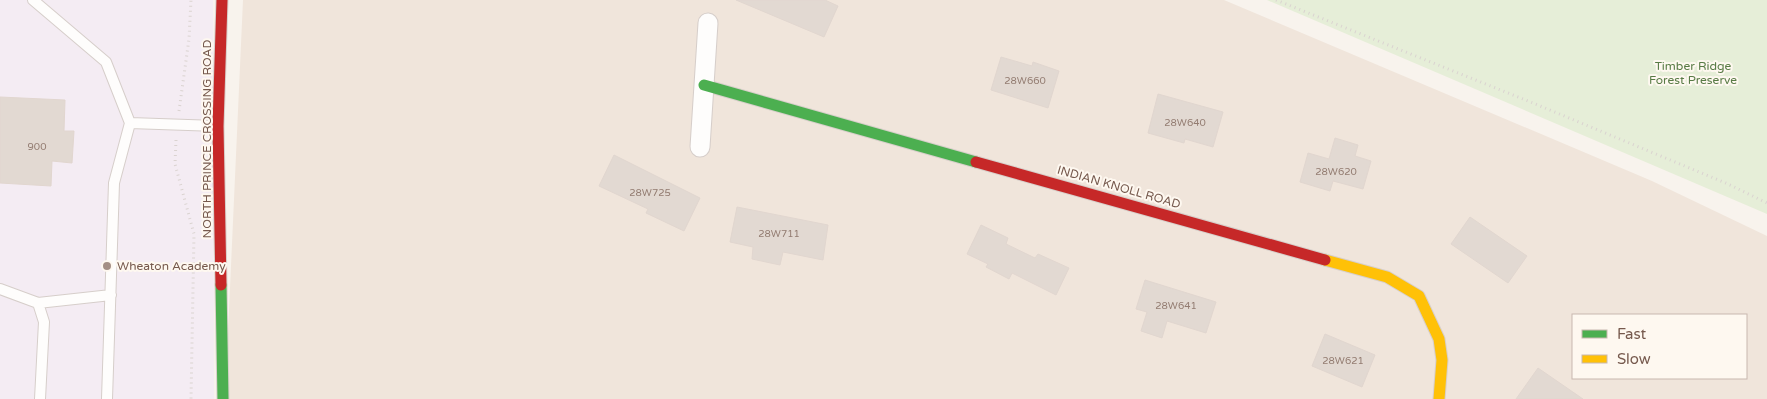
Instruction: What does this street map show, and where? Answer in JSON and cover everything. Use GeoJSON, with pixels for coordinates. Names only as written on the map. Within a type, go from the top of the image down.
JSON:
{"type":"FeatureCollection","features":[{"type":"Feature","properties":{"kind":"street","name":"NORTH PRINCE CROSSING ROAD"},"geometry":{"type":"LineString","coordinates":[[222,0],[218,126],[223,399]]}},
{"type":"Feature","properties":{"kind":"street"},"geometry":{"type":"LineString","coordinates":[[700,146],[708,23]]}},
{"type":"Feature","properties":{"kind":"street","name":"INDIAN KNOLL ROAD"},"geometry":{"type":"LineString","coordinates":[[704,85],[1387,276],[1419,296],[1439,339],[1442,360],[1439,399]]}},
{"type":"Feature","properties":{"kind":"lane"},"geometry":{"type":"LineString","coordinates":[[33,0],[106,62],[130,123],[114,183],[107,399]]}},
{"type":"Feature","properties":{"kind":"lane"},"geometry":{"type":"LineString","coordinates":[[130,123],[218,126]]}},
{"type":"Feature","properties":{"kind":"lane"},"geometry":{"type":"LineString","coordinates":[[0,290],[38,303],[111,295]]}},
{"type":"Feature","properties":{"kind":"lane"},"geometry":{"type":"LineString","coordinates":[[38,303],[44,322],[40,399]]}},
{"type":"Feature","properties":{"kind":"path"},"geometry":{"type":"LineString","coordinates":[[191,0],[177,125],[175,164],[194,234],[191,399]]}},
{"type":"Feature","properties":{"kind":"path"},"geometry":{"type":"LineString","coordinates":[[1276,0],[1728,184],[1767,203]]}},
{"type":"Feature","properties":{"kind":"shaded area","name":"Wheaton Academy"},"geometry":{"type":"Polygon","coordinates":[[[0,0],[213,0],[214,399],[0,399],[0,0]]]}},
{"type":"Feature","properties":{"kind":"shaded area"},"geometry":{"type":"Polygon","coordinates":[[[243,0],[1224,0],[1652,181],[1767,236],[1767,399],[225,399],[243,0]]]}},
{"type":"Feature","properties":{"kind":"green space","name":"Timber Ridge Forest Preserve"},"geometry":{"type":"Polygon","coordinates":[[[1267,0],[1767,0],[1767,214],[1267,0]]]}},
{"type":"Feature","properties":{"kind":"building"},"geometry":{"type":"Polygon","coordinates":[[[736,0],[825,0],[838,6],[824,37],[736,0]]]}},
{"type":"Feature","properties":{"kind":"building"},"geometry":{"type":"Polygon","coordinates":[[[1001,57],[1032,66],[1033,62],[1059,71],[1048,108],[991,90],[1001,57]]]}},
{"type":"Feature","properties":{"kind":"building"},"geometry":{"type":"Polygon","coordinates":[[[1158,94],[1223,112],[1213,147],[1185,139],[1184,143],[1148,133],[1158,94]]]}},
{"type":"Feature","properties":{"kind":"building"},"geometry":{"type":"Polygon","coordinates":[[[0,97],[65,100],[64,131],[74,131],[72,163],[52,161],[51,186],[0,183],[0,97]]]}},
{"type":"Feature","properties":{"kind":"building"},"geometry":{"type":"Polygon","coordinates":[[[1335,138],[1358,145],[1355,156],[1371,161],[1363,189],[1333,181],[1330,191],[1300,182],[1308,153],[1329,159],[1335,138]]]}},
{"type":"Feature","properties":{"kind":"building"},"geometry":{"type":"Polygon","coordinates":[[[614,155],[700,198],[684,231],[646,213],[648,209],[599,186],[614,155]]]}},
{"type":"Feature","properties":{"kind":"building"},"geometry":{"type":"Polygon","coordinates":[[[737,207],[828,225],[823,260],[783,252],[780,265],[752,259],[753,247],[730,242],[737,207]]]}},
{"type":"Feature","properties":{"kind":"building"},"geometry":{"type":"Polygon","coordinates":[[[1470,217],[1527,256],[1508,283],[1451,244],[1470,217]]]}},
{"type":"Feature","properties":{"kind":"building"},"geometry":{"type":"Polygon","coordinates":[[[981,225],[1008,238],[1006,244],[1035,258],[1038,254],[1069,268],[1056,295],[1012,273],[1009,279],[986,267],[988,264],[967,254],[981,225]]]}},
{"type":"Feature","properties":{"kind":"building"},"geometry":{"type":"Polygon","coordinates":[[[1145,280],[1216,302],[1206,333],[1167,321],[1162,338],[1141,331],[1147,312],[1136,309],[1145,280]]]}},
{"type":"Feature","properties":{"kind":"building"},"geometry":{"type":"Polygon","coordinates":[[[1325,334],[1375,355],[1362,387],[1312,366],[1325,334]]]}},
{"type":"Feature","properties":{"kind":"building"},"geometry":{"type":"Polygon","coordinates":[[[1538,368],[1583,399],[1516,399],[1538,368]]]}},
{"type":"Feature","properties":{"kind":"traffic: fast"},"geometry":{"type":"LineString","coordinates":[[704,85],[976,162]]}},
{"type":"Feature","properties":{"kind":"traffic: fast"},"geometry":{"type":"LineString","coordinates":[[221,285],[223,399]]}},
{"type":"Feature","properties":{"kind":"traffic: slow"},"geometry":{"type":"LineString","coordinates":[[1325,260],[1387,277],[1419,296],[1439,339],[1442,360],[1439,399]]}},
{"type":"Feature","properties":{"kind":"traffic: jam"},"geometry":{"type":"LineString","coordinates":[[221,285],[218,126],[222,0]]}},
{"type":"Feature","properties":{"kind":"traffic: jam"},"geometry":{"type":"LineString","coordinates":[[976,162],[1325,260]]}},
{"type":"Feature","properties":{"kind":"place","name":"Wheaton Academy"},"geometry":{"type":"Point","coordinates":[107,266]}}]}
